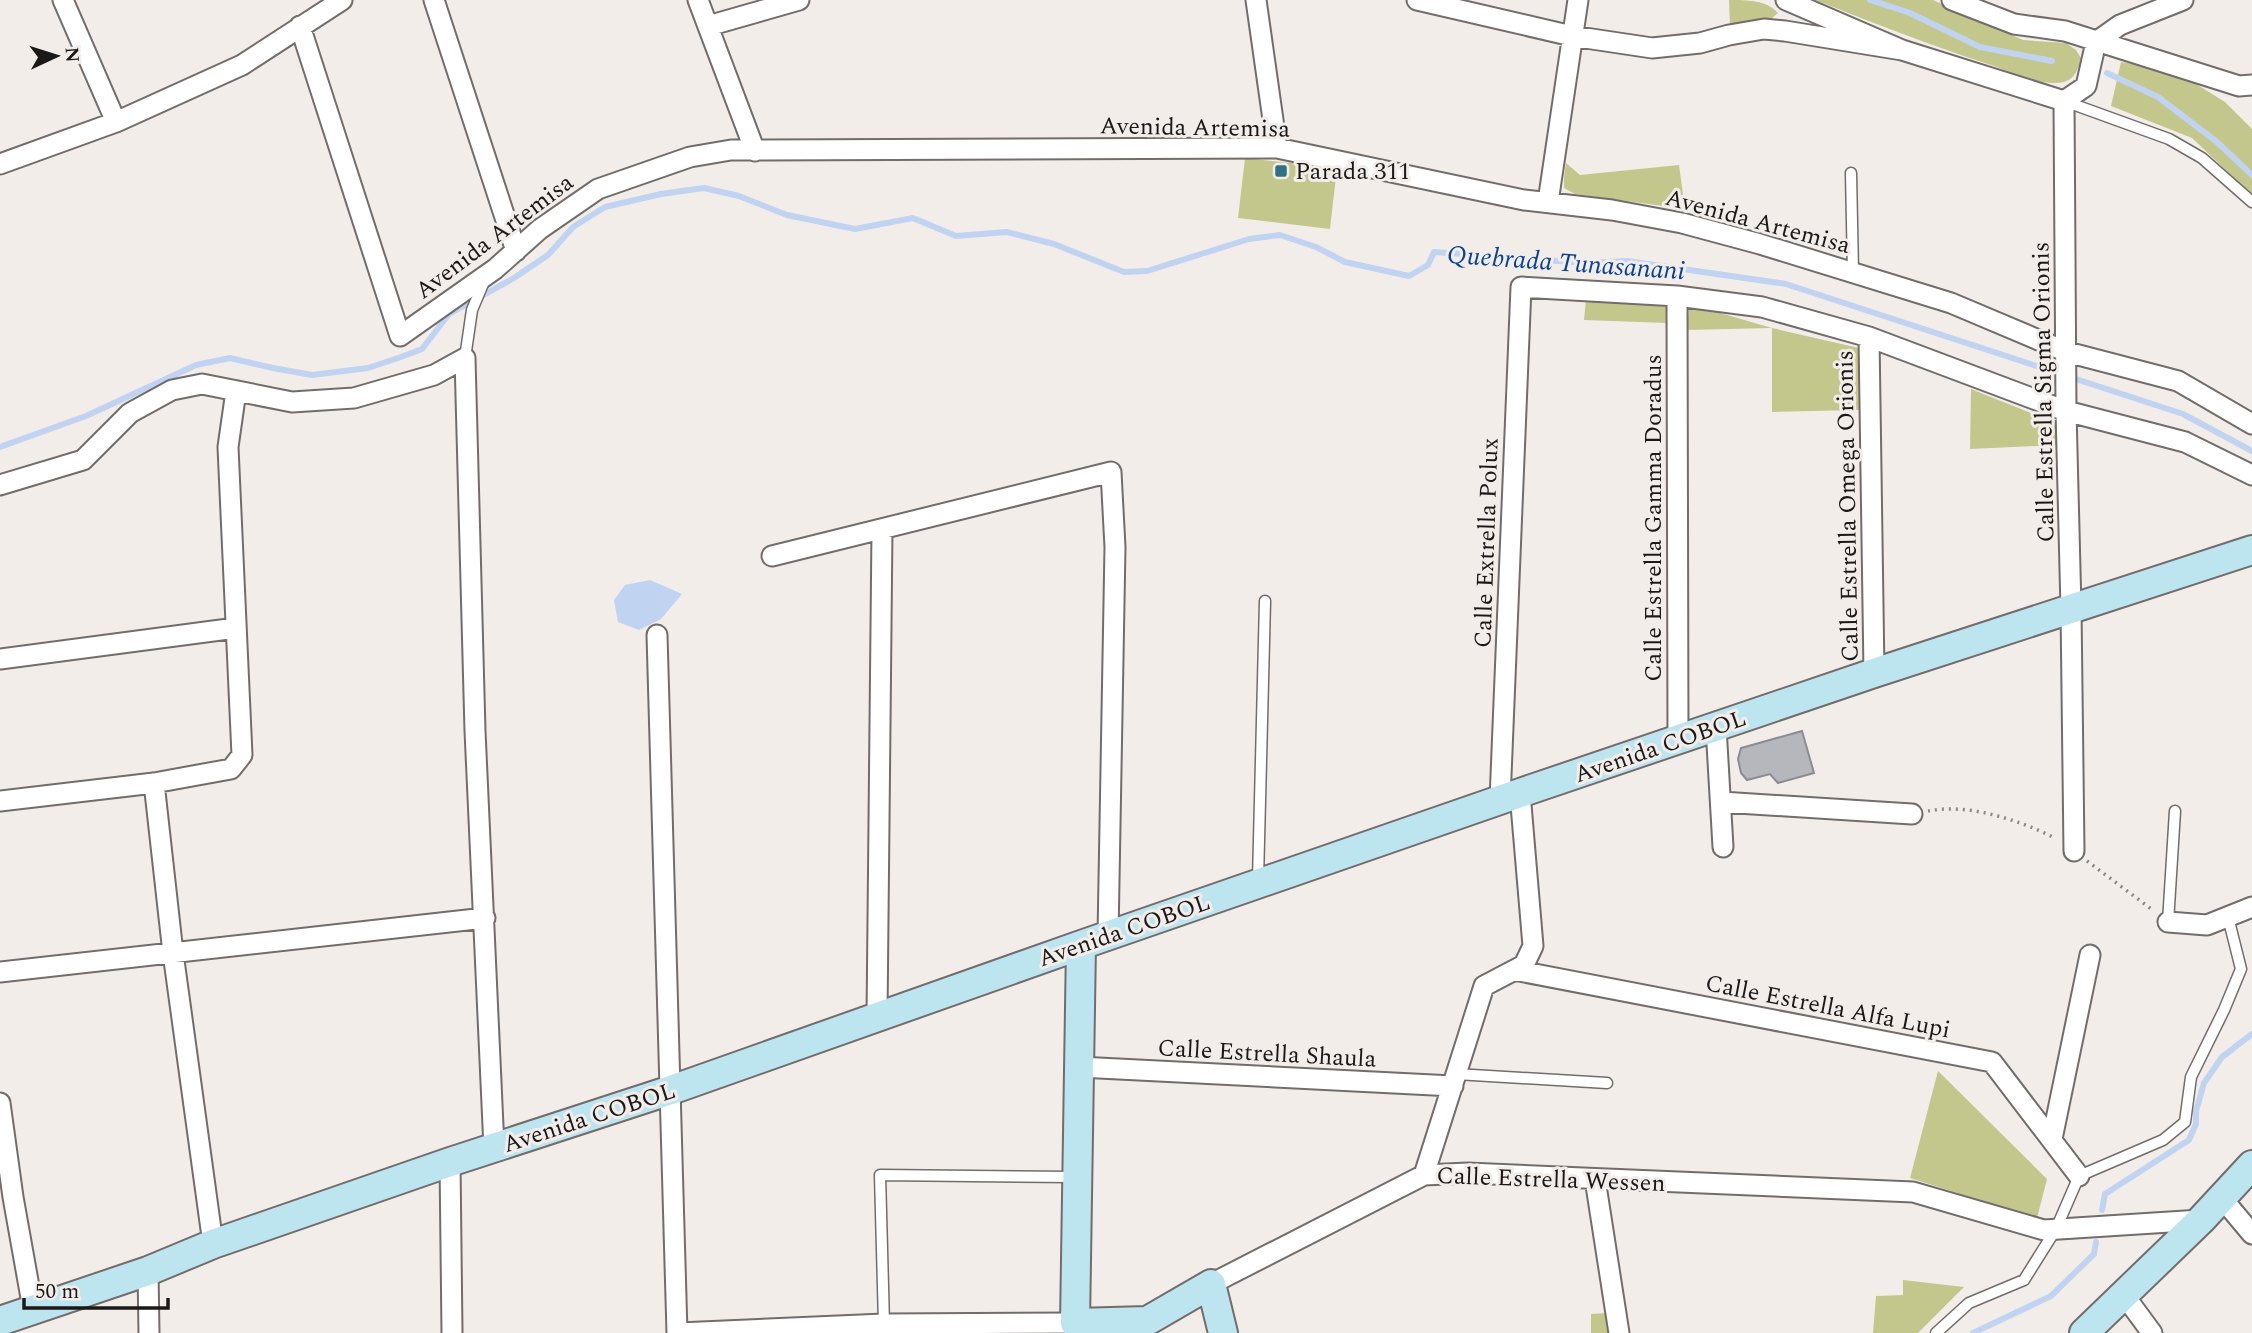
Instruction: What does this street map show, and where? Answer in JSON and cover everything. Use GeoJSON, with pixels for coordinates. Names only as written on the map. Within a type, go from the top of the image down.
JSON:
{"type":"FeatureCollection","features":[{"type":"Feature","properties":{"kind":"main road","name":"Avenida COBOL"},"geometry":{"type":"LineString","coordinates":[[0,1321],[149,1271],[213,1244],[450,1162],[671,1090],[1080,945],[1678,739],[2252,550]]}},
{"type":"Feature","properties":{"kind":"main road"},"geometry":{"type":"LineString","coordinates":[[1075,1323],[1080,945]]}},
{"type":"Feature","properties":{"kind":"main road"},"geometry":{"type":"LineString","coordinates":[[2083,1332],[2202,1220],[2252,1165]]}},
{"type":"Feature","properties":{"kind":"main road"},"geometry":{"type":"LineString","coordinates":[[1211,1284],[1223,1333]]}},
{"type":"Feature","properties":{"kind":"main road","name":"Calle Estrella Wessen"},"geometry":{"type":"LineString","coordinates":[[1075,1323],[1147,1321],[1211,1284]]}},
{"type":"Feature","properties":{"kind":"street"},"geometry":{"type":"LineString","coordinates":[[63,0],[116,122]]}},
{"type":"Feature","properties":{"kind":"street"},"geometry":{"type":"LineString","coordinates":[[0,164],[116,122],[242,65],[342,0]]}},
{"type":"Feature","properties":{"kind":"street"},"geometry":{"type":"LineString","coordinates":[[434,0],[516,251]]}},
{"type":"Feature","properties":{"kind":"street"},"geometry":{"type":"LineString","coordinates":[[698,0],[755,151]]}},
{"type":"Feature","properties":{"kind":"street"},"geometry":{"type":"LineString","coordinates":[[708,26],[799,0]]}},
{"type":"Feature","properties":{"kind":"street"},"geometry":{"type":"LineString","coordinates":[[1256,0],[1277,148]]}},
{"type":"Feature","properties":{"kind":"street"},"geometry":{"type":"LineString","coordinates":[[1417,0],[1572,36],[1652,48],[1700,43],[1764,29],[1786,30],[1902,50]]}},
{"type":"Feature","properties":{"kind":"street"},"geometry":{"type":"LineString","coordinates":[[1548,202],[1578,0]]}},
{"type":"Feature","properties":{"kind":"street"},"geometry":{"type":"LineString","coordinates":[[1786,0],[1902,50],[2064,101],[2086,86],[2096,42],[2120,25],[2183,0]]}},
{"type":"Feature","properties":{"kind":"street"},"geometry":{"type":"LineString","coordinates":[[1952,0],[2014,24],[2065,31],[2239,86],[2252,85]]}},
{"type":"Feature","properties":{"kind":"street","name":"Avenida Artemisa"},"geometry":{"type":"LineString","coordinates":[[300,26],[400,336],[495,269],[540,229],[598,189],[690,158],[731,150],[1277,148],[1524,200],[1612,209],[1682,223],[1951,303],[2067,369],[2178,381],[2252,424]]}},
{"type":"Feature","properties":{"kind":"street","name":"Calle Estrella Sigma Orionis"},"geometry":{"type":"LineString","coordinates":[[2064,101],[2066,411],[2074,851]]}},
{"type":"Feature","properties":{"kind":"street","name":"Calle Extrella Polux"},"geometry":{"type":"LineString","coordinates":[[1514,970],[1524,965],[1533,946],[1510,797],[1521,287],[1677,296]]}},
{"type":"Feature","properties":{"kind":"street"},"geometry":{"type":"LineString","coordinates":[[1677,296],[1762,307],[1870,337],[2066,411],[2185,442],[2252,475]]}},
{"type":"Feature","properties":{"kind":"street","name":"Calle Estrella Gamma Doradus"},"geometry":{"type":"LineString","coordinates":[[1677,296],[1678,739]]}},
{"type":"Feature","properties":{"kind":"street","name":"Calle Estrella Omega Orionis"},"geometry":{"type":"LineString","coordinates":[[1870,337],[1874,673]]}},
{"type":"Feature","properties":{"kind":"street"},"geometry":{"type":"LineString","coordinates":[[0,485],[83,460],[130,414],[172,390],[202,384],[292,402],[354,398],[434,375],[465,358],[475,731],[494,1148]]}},
{"type":"Feature","properties":{"kind":"street"},"geometry":{"type":"LineString","coordinates":[[0,801],[154,783],[231,769],[242,755],[228,447],[236,391]]}},
{"type":"Feature","properties":{"kind":"street"},"geometry":{"type":"LineString","coordinates":[[772,556],[1111,471],[1115,547],[1108,936]]}},
{"type":"Feature","properties":{"kind":"street"},"geometry":{"type":"LineString","coordinates":[[877,1017],[882,529]]}},
{"type":"Feature","properties":{"kind":"street"},"geometry":{"type":"LineString","coordinates":[[0,659],[236,628]]}},
{"type":"Feature","properties":{"kind":"street"},"geometry":{"type":"LineString","coordinates":[[657,635],[678,1333]]}},
{"type":"Feature","properties":{"kind":"street"},"geometry":{"type":"LineString","coordinates":[[1716,727],[1723,847]]}},
{"type":"Feature","properties":{"kind":"street"},"geometry":{"type":"LineString","coordinates":[[154,783],[173,953],[213,1244]]}},
{"type":"Feature","properties":{"kind":"street"},"geometry":{"type":"LineString","coordinates":[[1721,802],[1912,814]]}},
{"type":"Feature","properties":{"kind":"street"},"geometry":{"type":"LineString","coordinates":[[2168,922],[2207,925],[2252,907]]}},
{"type":"Feature","properties":{"kind":"street"},"geometry":{"type":"LineString","coordinates":[[0,972],[485,918]]}},
{"type":"Feature","properties":{"kind":"street"},"geometry":{"type":"LineString","coordinates":[[2052,1139],[2090,955]]}},
{"type":"Feature","properties":{"kind":"street"},"geometry":{"type":"LineString","coordinates":[[1424,1175],[1484,986],[1514,970]]}},
{"type":"Feature","properties":{"kind":"street","name":"Calle Estrella Alfa Lupi"},"geometry":{"type":"LineString","coordinates":[[1514,970],[1992,1062],[2079,1177]]}},
{"type":"Feature","properties":{"kind":"street","name":"Calle Estrella Shaula"},"geometry":{"type":"LineString","coordinates":[[1079,1067],[1455,1080]]}},
{"type":"Feature","properties":{"kind":"street"},"geometry":{"type":"LineString","coordinates":[[0,1103],[33,1309]]}},
{"type":"Feature","properties":{"kind":"street"},"geometry":{"type":"LineString","coordinates":[[450,1162],[453,1333]]}},
{"type":"Feature","properties":{"kind":"street","name":"Calle Estrella Wessen"},"geometry":{"type":"LineString","coordinates":[[1211,1284],[1424,1175],[1468,1173],[1913,1192],[2045,1230],[2202,1220]]}},
{"type":"Feature","properties":{"kind":"street"},"geometry":{"type":"LineString","coordinates":[[1595,1179],[1619,1333]]}},
{"type":"Feature","properties":{"kind":"street"},"geometry":{"type":"LineString","coordinates":[[2221,1197],[2252,1234]]}},
{"type":"Feature","properties":{"kind":"street"},"geometry":{"type":"LineString","coordinates":[[149,1271],[149,1333]]}},
{"type":"Feature","properties":{"kind":"street"},"geometry":{"type":"LineString","coordinates":[[2124,1295],[2152,1333]]}},
{"type":"Feature","properties":{"kind":"street","name":"Calle Estrella Wessen"},"geometry":{"type":"LineString","coordinates":[[678,1333],[856,1329],[884,1324],[1015,1328],[1075,1323]]}},
{"type":"Feature","properties":{"kind":"lane"},"geometry":{"type":"LineString","coordinates":[[2064,101],[2169,139],[2203,158],[2252,202]]}},
{"type":"Feature","properties":{"kind":"lane"},"geometry":{"type":"LineString","coordinates":[[1851,173],[1853,272]]}},
{"type":"Feature","properties":{"kind":"lane"},"geometry":{"type":"LineString","coordinates":[[465,358],[472,310],[479,289],[495,269]]}},
{"type":"Feature","properties":{"kind":"lane"},"geometry":{"type":"LineString","coordinates":[[1257,884],[1265,601]]}},
{"type":"Feature","properties":{"kind":"lane"},"geometry":{"type":"LineString","coordinates":[[2168,922],[2175,811]]}},
{"type":"Feature","properties":{"kind":"lane"},"geometry":{"type":"LineString","coordinates":[[1936,1333],[1969,1303],[2024,1280],[2056,1229],[2079,1177],[2163,1140],[2185,1122],[2191,1077],[2241,969],[2228,917]]}},
{"type":"Feature","properties":{"kind":"lane"},"geometry":{"type":"LineString","coordinates":[[1455,1080],[1607,1083]]}},
{"type":"Feature","properties":{"kind":"lane"},"geometry":{"type":"LineString","coordinates":[[884,1324],[880,1175],[1077,1177]]}},
{"type":"Feature","properties":{"kind":"path"},"geometry":{"type":"LineString","coordinates":[[1912,814],[1939,809],[1995,814],[2053,837],[2168,922]]}},
{"type":"Feature","properties":{"kind":"green space"},"geometry":{"type":"Polygon","coordinates":[[[1729,0],[1762,3],[1778,13],[1771,19],[1730,26],[1729,0]]]}},
{"type":"Feature","properties":{"kind":"green space"},"geometry":{"type":"Polygon","coordinates":[[[1815,0],[1933,0],[2023,40],[2066,43],[2076,50],[2081,58],[2076,73],[2068,81],[2046,83],[1925,42],[1815,0]]]}},
{"type":"Feature","properties":{"kind":"green space"},"geometry":{"type":"Polygon","coordinates":[[[2121,62],[2175,71],[2225,102],[2252,129],[2252,195],[2192,138],[2111,106],[2121,62]]]}},
{"type":"Feature","properties":{"kind":"green space"},"geometry":{"type":"Polygon","coordinates":[[[1245,158],[1337,168],[1330,229],[1238,218],[1245,158]]]}},
{"type":"Feature","properties":{"kind":"green space"},"geometry":{"type":"Polygon","coordinates":[[[1566,163],[1580,175],[1679,165],[1685,209],[1575,194],[1564,188],[1566,163]]]}},
{"type":"Feature","properties":{"kind":"green space"},"geometry":{"type":"Polygon","coordinates":[[[1586,299],[1668,307],[1667,323],[1584,320],[1586,299]]]}},
{"type":"Feature","properties":{"kind":"green space"},"geometry":{"type":"Polygon","coordinates":[[[1689,304],[1772,328],[1687,330],[1689,304]]]}},
{"type":"Feature","properties":{"kind":"green space"},"geometry":{"type":"Polygon","coordinates":[[[1772,328],[1859,348],[1859,410],[1772,412],[1772,328]]]}},
{"type":"Feature","properties":{"kind":"green space"},"geometry":{"type":"Polygon","coordinates":[[[1971,389],[2056,423],[2057,445],[1970,449],[1971,389]]]}},
{"type":"Feature","properties":{"kind":"green space"},"geometry":{"type":"Polygon","coordinates":[[[1938,1071],[2047,1179],[2037,1218],[1910,1178],[1938,1071]]]}},
{"type":"Feature","properties":{"kind":"green space"},"geometry":{"type":"Polygon","coordinates":[[[1903,1280],[1964,1287],[1918,1333],[1873,1333],[1876,1296],[1903,1295],[1903,1280]]]}},
{"type":"Feature","properties":{"kind":"green space"},"geometry":{"type":"Polygon","coordinates":[[[1608,1313],[1610,1333],[1591,1333],[1591,1314],[1608,1313]]]}},
{"type":"Feature","properties":{"kind":"water"},"geometry":{"type":"Polygon","coordinates":[[[650,580],[682,594],[661,619],[639,630],[618,622],[614,600],[625,585],[650,580]]]}},
{"type":"Feature","properties":{"kind":"building"},"geometry":{"type":"Polygon","coordinates":[[[1802,731],[1814,773],[1778,783],[1770,774],[1747,780],[1741,773],[1738,759],[1741,748],[1802,731]]]}},
{"type":"Feature","properties":{"kind":"waterway"},"geometry":{"type":"LineString","coordinates":[[1870,0],[1910,13],[1980,47],[2052,61]]}},
{"type":"Feature","properties":{"kind":"waterway"},"geometry":{"type":"LineString","coordinates":[[2107,73],[2158,97],[2217,142],[2252,175]]}},
{"type":"Feature","properties":{"kind":"waterway","name":"Quebrada Tunasanani"},"geometry":{"type":"LineString","coordinates":[[0,447],[86,416],[196,365],[230,358],[312,375],[368,368],[401,357],[422,349],[449,314],[514,278],[548,255],[573,227],[605,207],[661,194],[704,188],[739,196],[787,215],[855,229],[913,218],[956,236],[1007,232],[1054,244],[1124,272],[1147,271],[1249,239],[1280,235],[1316,247],[1345,262],[1409,276],[1428,265],[1434,252],[1587,263],[1627,261],[1786,284],[2183,414],[2252,451]]}},
{"type":"Feature","properties":{"kind":"waterway"},"geometry":{"type":"LineString","coordinates":[[2102,1210],[2105,1194],[2189,1140],[2196,1124],[2196,1111],[2204,1083],[2222,1057],[2252,1034]]}},
{"type":"Feature","properties":{"kind":"waterway"},"geometry":{"type":"LineString","coordinates":[[1973,1333],[2051,1296],[2094,1254],[2096,1242]]}},
{"type":"Feature","properties":{"kind":"place","name":"Parada 311"},"geometry":{"type":"Point","coordinates":[1281,171]}}]}
